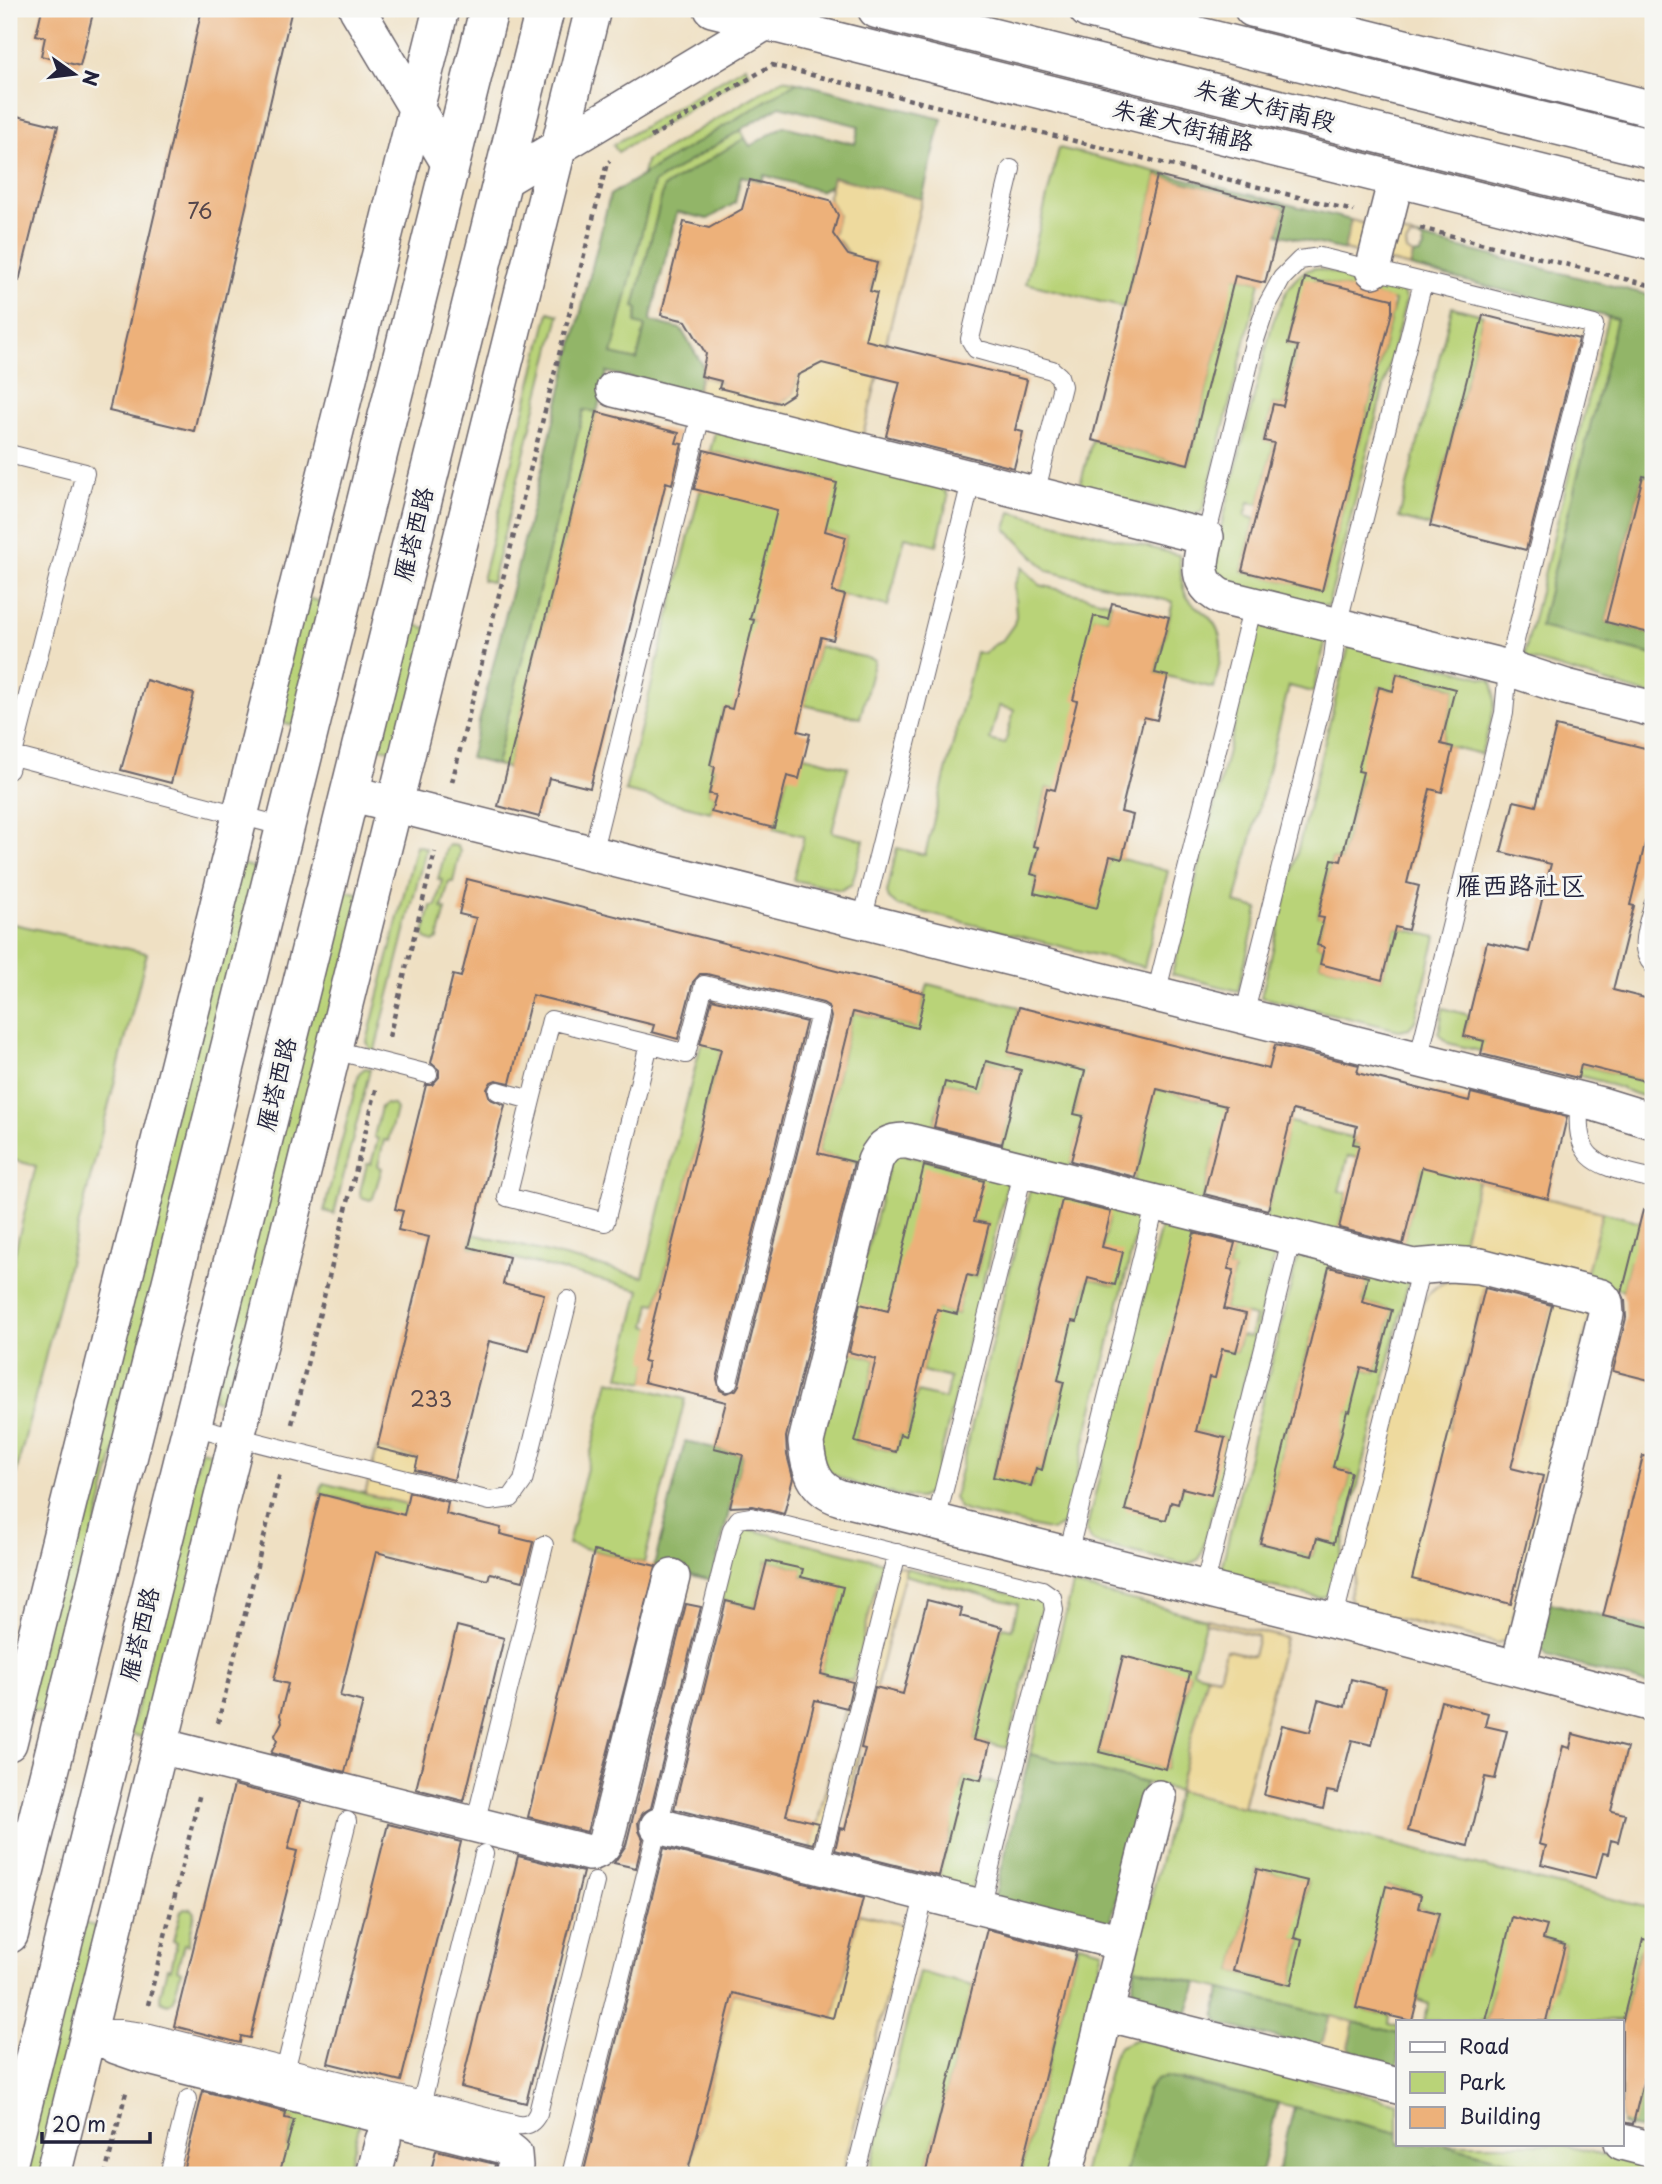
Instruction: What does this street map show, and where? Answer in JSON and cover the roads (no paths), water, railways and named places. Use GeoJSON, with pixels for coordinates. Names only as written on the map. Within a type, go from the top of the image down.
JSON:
{"type":"FeatureCollection","features":[{"type":"Feature","properties":{"kind":"main road"},"geometry":{"type":"LineString","coordinates":[[9,1934],[489,9]]}},
{"type":"Feature","properties":{"kind":"main road","name":"雁塔西路"},"geometry":{"type":"LineString","coordinates":[[9,2160],[545,9]]}},
{"type":"Feature","properties":{"kind":"main road","name":"朱雀大街南段"},"geometry":{"type":"LineString","coordinates":[[877,9],[1653,202]]}},
{"type":"Feature","properties":{"kind":"main road"},"geometry":{"type":"LineString","coordinates":[[1088,9],[1653,149]]}},
{"type":"Feature","properties":{"kind":"street"},"geometry":{"type":"LineString","coordinates":[[356,9],[450,165]]}},
{"type":"Feature","properties":{"kind":"street"},"geometry":{"type":"LineString","coordinates":[[9,1743],[441,9]]}},
{"type":"Feature","properties":{"kind":"street"},"geometry":{"type":"LineString","coordinates":[[53,2175],[593,9]]}},
{"type":"Feature","properties":{"kind":"street","name":"朱雀大街辅路"},"geometry":{"type":"LineString","coordinates":[[712,9],[777,15],[1396,179],[1653,243]]}},
{"type":"Feature","properties":{"kind":"street"},"geometry":{"type":"LineString","coordinates":[[1252,9],[1653,109]]}},
{"type":"Feature","properties":{"kind":"street"},"geometry":{"type":"LineString","coordinates":[[502,181],[777,15]]}},
{"type":"Feature","properties":{"kind":"street"},"geometry":{"type":"LineString","coordinates":[[1373,270],[1396,179]]}},
{"type":"Feature","properties":{"kind":"street"},"geometry":{"type":"LineString","coordinates":[[614,389],[1206,537],[1201,558],[1201,575],[1207,589],[1221,597],[1508,668],[1566,687],[1653,709]]}},
{"type":"Feature","properties":{"kind":"street"},"geometry":{"type":"LineString","coordinates":[[349,793],[1580,1100],[1653,1121]]}},
{"type":"Feature","properties":{"kind":"street"},"geometry":{"type":"LineString","coordinates":[[1518,1668],[1607,1307],[1605,1302],[1595,1294],[1480,1266],[1450,1264],[1421,1267],[908,1141],[897,1140],[880,1151],[806,1442],[808,1464],[817,1483],[833,1495],[1333,1620],[1653,1704]]}},
{"type":"Feature","properties":{"kind":"street"},"geometry":{"type":"LineString","coordinates":[[160,1746],[479,1839],[596,1852],[603,1846],[672,1577]]}},
{"type":"Feature","properties":{"kind":"street"},"geometry":{"type":"LineString","coordinates":[[1065,2175],[1159,1797]]}},
{"type":"Feature","properties":{"kind":"street"},"geometry":{"type":"LineString","coordinates":[[658,1826],[1123,1942]]}},
{"type":"Feature","properties":{"kind":"street"},"geometry":{"type":"LineString","coordinates":[[1106,2013],[1396,2086]]}},
{"type":"Feature","properties":{"kind":"street"},"geometry":{"type":"LineString","coordinates":[[89,2030],[116,2046],[145,2056],[504,2146],[514,2154],[513,2175]]}},
{"type":"Feature","properties":{"kind":"street"},"geometry":{"type":"LineString","coordinates":[[374,2175],[383,2140]]}},
{"type":"Feature","properties":{"kind":"street"},"geometry":{"type":"LineString","coordinates":[[1624,2143],[1653,2150]]}},
{"type":"Feature","properties":{"kind":"lane"},"geometry":{"type":"LineString","coordinates":[[1011,169],[970,339],[976,349],[1052,370],[1061,379],[1062,386],[1035,494]]}},
{"type":"Feature","properties":{"kind":"lane"},"geometry":{"type":"LineString","coordinates":[[1206,537],[1254,343],[1266,307],[1282,278],[1300,260],[1320,257],[1594,325],[1508,668],[1504,713],[1418,1060]]}},
{"type":"Feature","properties":{"kind":"lane"},"geometry":{"type":"LineString","coordinates":[[1244,1016],[1423,282]]}},
{"type":"Feature","properties":{"kind":"lane"},"geometry":{"type":"LineString","coordinates":[[592,854],[702,411]]}},
{"type":"Feature","properties":{"kind":"lane"},"geometry":{"type":"LineString","coordinates":[[9,454],[85,473],[11,763],[285,827]]}},
{"type":"Feature","properties":{"kind":"lane"},"geometry":{"type":"LineString","coordinates":[[862,921],[972,478]]}},
{"type":"Feature","properties":{"kind":"lane"},"geometry":{"type":"LineString","coordinates":[[1156,994],[1253,605]]}},
{"type":"Feature","properties":{"kind":"lane"},"geometry":{"type":"LineString","coordinates":[[1653,905],[1643,946],[1653,965]]}},
{"type":"Feature","properties":{"kind":"lane"},"geometry":{"type":"LineString","coordinates":[[649,1044],[605,1222],[507,1197],[551,1020],[649,1044],[687,1054],[704,985],[820,1014],[728,1382]]}},
{"type":"Feature","properties":{"kind":"lane"},"geometry":{"type":"LineString","coordinates":[[334,1050],[429,1074]]}},
{"type":"Feature","properties":{"kind":"lane"},"geometry":{"type":"LineString","coordinates":[[498,1091],[531,1100]]}},
{"type":"Feature","properties":{"kind":"lane"},"geometry":{"type":"LineString","coordinates":[[1580,1100],[1577,1126],[1581,1146],[1593,1160],[1653,1179]]}},
{"type":"Feature","properties":{"kind":"lane"},"geometry":{"type":"LineString","coordinates":[[936,1521],[1024,1170]]}},
{"type":"Feature","properties":{"kind":"lane"},"geometry":{"type":"LineString","coordinates":[[1068,1554],[1156,1202]]}},
{"type":"Feature","properties":{"kind":"lane"},"geometry":{"type":"LineString","coordinates":[[1204,1588],[1292,1236]]}},
{"type":"Feature","properties":{"kind":"lane"},"geometry":{"type":"LineString","coordinates":[[1333,1620],[1421,1267]]}},
{"type":"Feature","properties":{"kind":"lane"},"geometry":{"type":"LineString","coordinates":[[192,1426],[490,1501],[511,1498],[523,1481],[568,1300]]}},
{"type":"Feature","properties":{"kind":"lane"},"geometry":{"type":"LineString","coordinates":[[571,2175],[734,1524],[742,1518],[751,1517],[897,1553],[1042,1590],[1052,1597],[1055,1603],[980,1907]]}},
{"type":"Feature","properties":{"kind":"lane"},"geometry":{"type":"LineString","coordinates":[[422,2101],[544,1545]]}},
{"type":"Feature","properties":{"kind":"lane"},"geometry":{"type":"LineString","coordinates":[[819,1867],[897,1553]]}},
{"type":"Feature","properties":{"kind":"lane"},"geometry":{"type":"LineString","coordinates":[[286,2067],[347,1821]]}},
{"type":"Feature","properties":{"kind":"lane"},"geometry":{"type":"LineString","coordinates":[[89,2030],[141,2031],[518,2125],[528,2125],[535,2119],[595,1882]]}},
{"type":"Feature","properties":{"kind":"lane"},"geometry":{"type":"LineString","coordinates":[[855,2175],[925,1893]]}},
{"type":"Feature","properties":{"kind":"lane"},"geometry":{"type":"LineString","coordinates":[[169,2175],[188,2099]]}},
{"type":"Feature","properties":{"kind":"district","name":"雁西路社区"},"geometry":{"type":"Point","coordinates":[1521,886]}}]}
